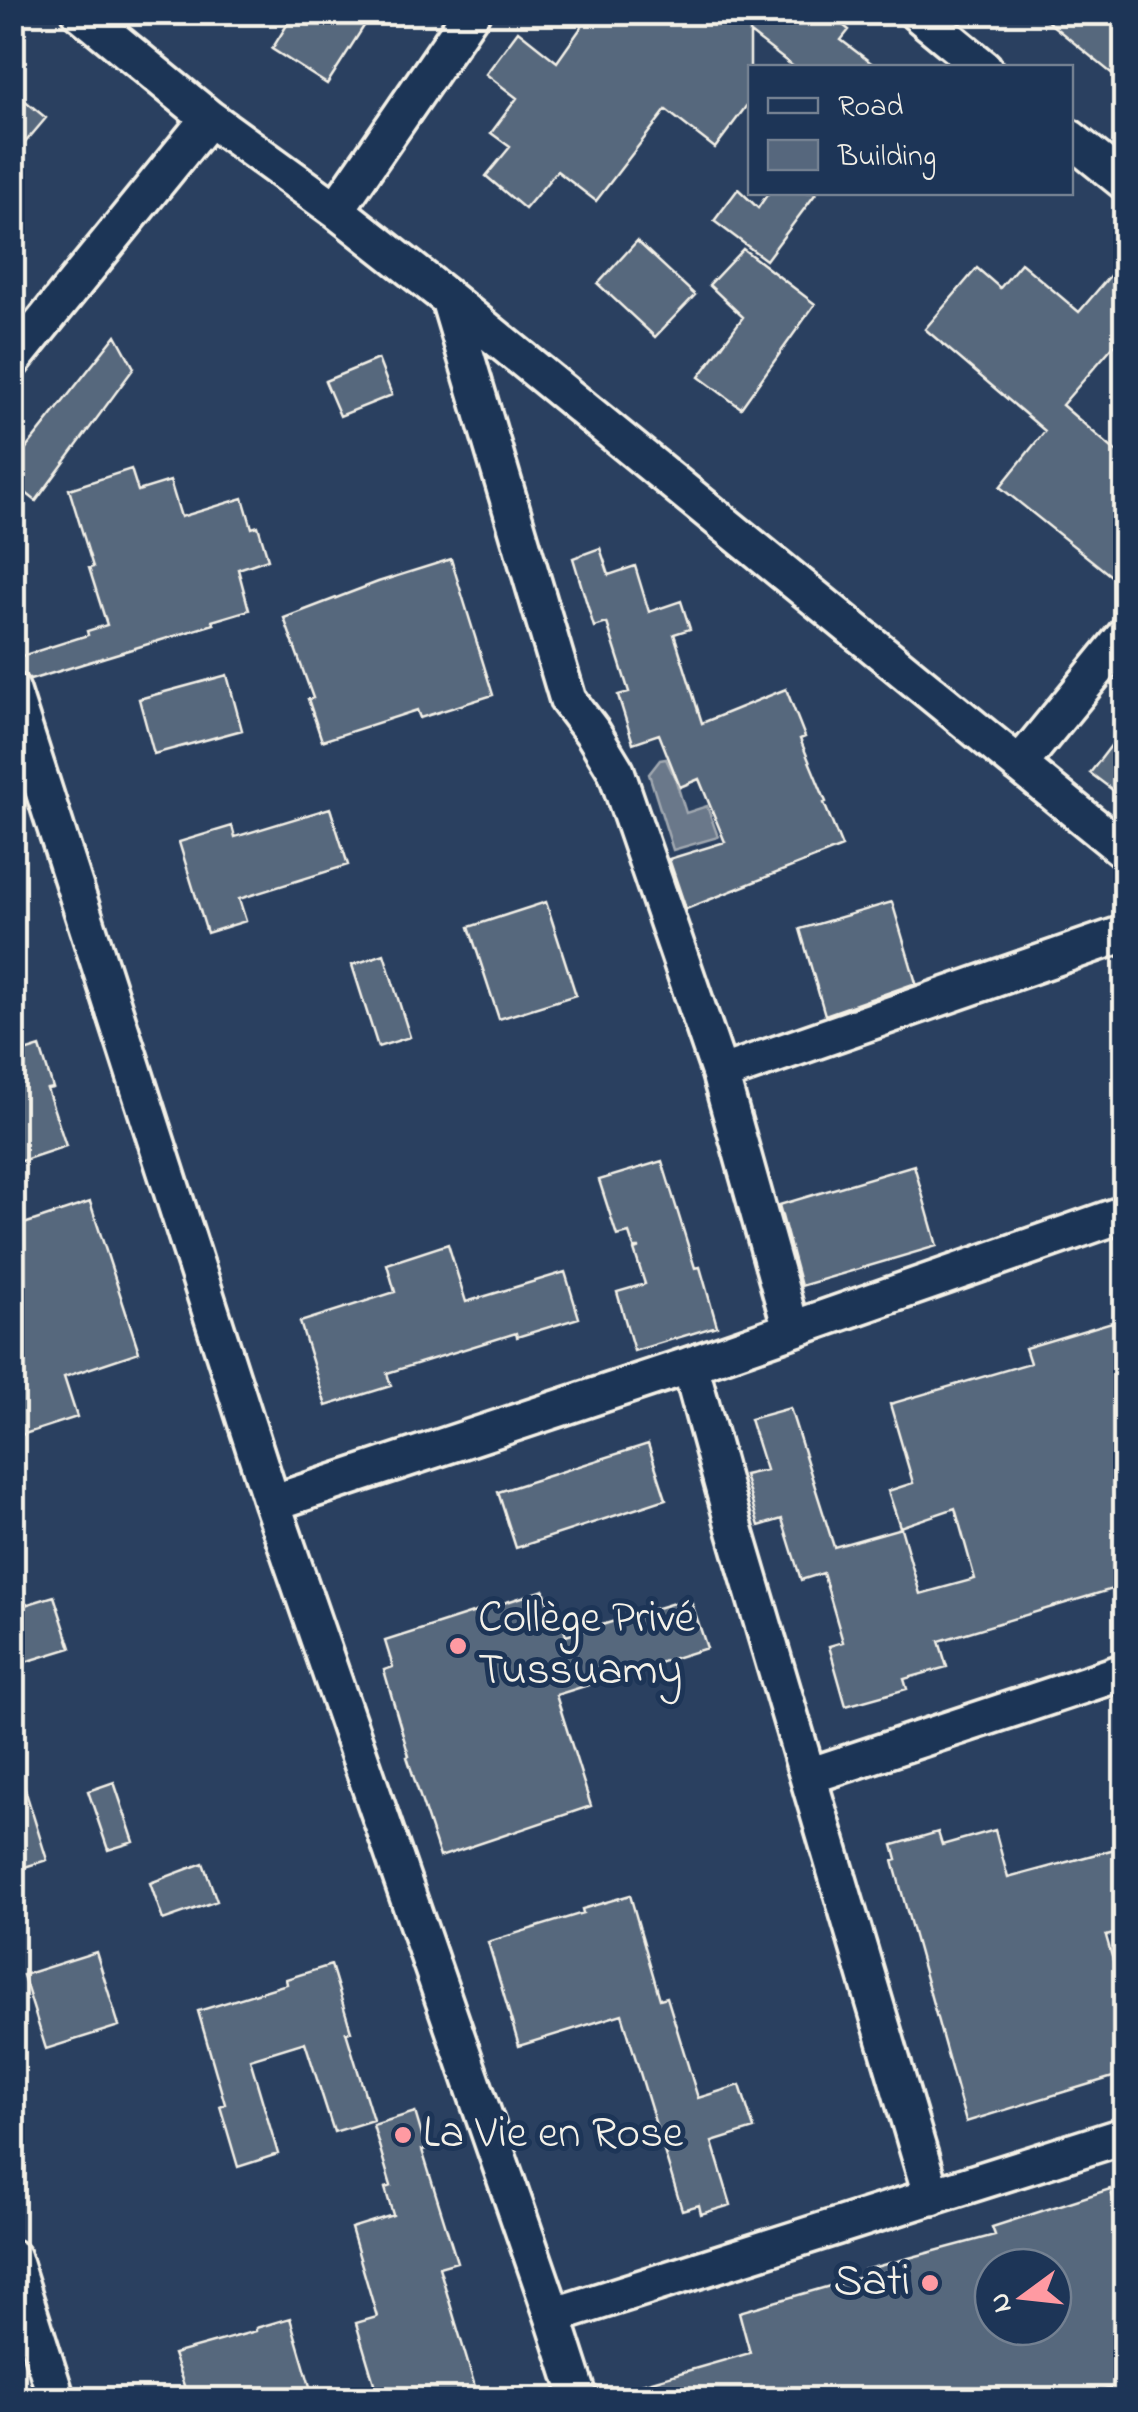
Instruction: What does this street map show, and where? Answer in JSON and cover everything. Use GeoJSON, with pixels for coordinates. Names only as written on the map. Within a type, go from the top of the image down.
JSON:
{"type":"FeatureCollection","features":[{"type":"Feature","properties":{"kind":"street"},"geometry":{"type":"LineString","coordinates":[[80,12],[209,118],[336,210],[449,299],[1126,852]]}},
{"type":"Feature","properties":{"kind":"street"},"geometry":{"type":"LineString","coordinates":[[336,210],[472,12]]}},
{"type":"Feature","properties":{"kind":"street"},"geometry":{"type":"LineString","coordinates":[[916,12],[980,65]]}},
{"type":"Feature","properties":{"kind":"street"},"geometry":{"type":"LineString","coordinates":[[12,361],[209,118]]}},
{"type":"Feature","properties":{"kind":"street"},"geometry":{"type":"LineString","coordinates":[[1073,140],[1126,183]]}},
{"type":"Feature","properties":{"kind":"street"},"geometry":{"type":"LineString","coordinates":[[449,299],[568,700],[616,771],[720,1074],[791,1328]]}},
{"type":"Feature","properties":{"kind":"street"},"geometry":{"type":"LineString","coordinates":[[1019,764],[1126,634]]}},
{"type":"Feature","properties":{"kind":"street"},"geometry":{"type":"LineString","coordinates":[[12,691],[272,1503],[580,2400]]}},
{"type":"Feature","properties":{"kind":"street"},"geometry":{"type":"LineString","coordinates":[[720,1074],[1126,933]]}},
{"type":"Feature","properties":{"kind":"street"},"geometry":{"type":"LineString","coordinates":[[272,1503],[690,1365],[1126,1212]]}},
{"type":"Feature","properties":{"kind":"street"},"geometry":{"type":"LineString","coordinates":[[690,1365],[932,2196]]}},
{"type":"Feature","properties":{"kind":"street"},"geometry":{"type":"LineString","coordinates":[[809,1776],[1126,1671]]}},
{"type":"Feature","properties":{"kind":"street"},"geometry":{"type":"LineString","coordinates":[[553,2316],[1126,2135]]}},
{"type":"Feature","properties":{"kind":"street"},"geometry":{"type":"LineString","coordinates":[[12,2258],[57,2400]]}},
{"type":"Feature","properties":{"kind":"water"},"geometry":{"type":"Polygon","coordinates":[[[666,759],[686,813],[707,806],[718,837],[673,850],[649,774],[660,760],[666,759]]]}},
{"type":"Feature","properties":{"kind":"building"},"geometry":{"type":"Polygon","coordinates":[[[295,12],[373,12],[327,84],[272,49],[295,12]]]}},
{"type":"Feature","properties":{"kind":"building"},"geometry":{"type":"Polygon","coordinates":[[[592,12],[827,12],[849,30],[841,40],[874,65],[791,65],[750,33],[748,104],[715,148],[666,110],[596,201],[557,171],[525,209],[486,176],[510,147],[491,133],[517,98],[486,74],[518,31],[557,62],[592,12]]]}},
{"type":"Feature","properties":{"kind":"building"},"geometry":{"type":"Polygon","coordinates":[[[1036,12],[1126,12],[1126,85],[1036,12]]]}},
{"type":"Feature","properties":{"kind":"building"},"geometry":{"type":"Polygon","coordinates":[[[12,90],[46,118],[12,158],[12,90]]]}},
{"type":"Feature","properties":{"kind":"building"},"geometry":{"type":"Polygon","coordinates":[[[738,189],[758,208],[767,195],[815,195],[766,260],[714,221],[738,189]]]}},
{"type":"Feature","properties":{"kind":"building"},"geometry":{"type":"Polygon","coordinates":[[[637,241],[695,295],[655,337],[598,284],[637,241]]]}},
{"type":"Feature","properties":{"kind":"building"},"geometry":{"type":"Polygon","coordinates":[[[743,249],[815,304],[741,408],[699,377],[743,317],[709,285],[743,249]]]}},
{"type":"Feature","properties":{"kind":"building"},"geometry":{"type":"Polygon","coordinates":[[[1126,257],[1126,331],[1062,405],[1126,460],[1126,588],[1000,487],[1045,431],[925,329],[977,268],[1000,288],[1021,263],[1079,312],[1126,257]]]}},
{"type":"Feature","properties":{"kind":"building"},"geometry":{"type":"Polygon","coordinates":[[[116,335],[134,368],[36,501],[12,482],[12,466],[116,335]]]}},
{"type":"Feature","properties":{"kind":"building"},"geometry":{"type":"Polygon","coordinates":[[[378,359],[392,395],[340,416],[325,381],[378,359]]]}},
{"type":"Feature","properties":{"kind":"building"},"geometry":{"type":"Polygon","coordinates":[[[131,469],[138,491],[170,481],[181,517],[243,498],[252,528],[258,526],[268,559],[238,569],[249,610],[30,680],[15,670],[12,659],[88,635],[87,631],[107,625],[69,489],[131,469]]]}},
{"type":"Feature","properties":{"kind":"building"},"geometry":{"type":"Polygon","coordinates":[[[600,548],[609,575],[635,566],[649,612],[681,601],[690,629],[674,634],[702,723],[786,689],[805,737],[800,739],[842,847],[686,909],[669,859],[725,842],[699,779],[680,787],[659,734],[633,743],[618,695],[629,692],[607,623],[594,627],[573,558],[600,548]]]}},
{"type":"Feature","properties":{"kind":"building"},"geometry":{"type":"Polygon","coordinates":[[[451,559],[493,695],[420,718],[417,710],[322,741],[308,699],[313,698],[284,618],[451,559]]]}},
{"type":"Feature","properties":{"kind":"building"},"geometry":{"type":"Polygon","coordinates":[[[227,675],[242,730],[154,754],[139,699],[227,675]]]}},
{"type":"Feature","properties":{"kind":"building"},"geometry":{"type":"Polygon","coordinates":[[[1126,726],[1126,800],[1090,773],[1126,726]]]}},
{"type":"Feature","properties":{"kind":"building"},"geometry":{"type":"Polygon","coordinates":[[[330,808],[348,865],[239,899],[246,921],[207,933],[179,842],[232,826],[235,837],[330,808]]]}},
{"type":"Feature","properties":{"kind":"building"},"geometry":{"type":"Polygon","coordinates":[[[546,902],[576,995],[499,1019],[469,927],[546,902]]]}},
{"type":"Feature","properties":{"kind":"building"},"geometry":{"type":"Polygon","coordinates":[[[892,902],[916,983],[825,1015],[800,929],[892,902]]]}},
{"type":"Feature","properties":{"kind":"building"},"geometry":{"type":"Polygon","coordinates":[[[384,954],[410,1037],[378,1047],[352,965],[384,954]]]}},
{"type":"Feature","properties":{"kind":"building"},"geometry":{"type":"Polygon","coordinates":[[[40,1047],[53,1088],[47,1089],[66,1146],[12,1164],[12,1056],[40,1047]]]}},
{"type":"Feature","properties":{"kind":"building"},"geometry":{"type":"Polygon","coordinates":[[[662,1161],[717,1326],[634,1351],[617,1292],[645,1284],[634,1250],[640,1248],[634,1248],[629,1233],[617,1236],[599,1180],[662,1161]]]}},
{"type":"Feature","properties":{"kind":"building"},"geometry":{"type":"Polygon","coordinates":[[[914,1165],[937,1246],[801,1286],[779,1205],[914,1165]]]}},
{"type":"Feature","properties":{"kind":"building"},"geometry":{"type":"Polygon","coordinates":[[[90,1202],[139,1352],[64,1377],[77,1417],[12,1438],[12,1228],[90,1202]]]}},
{"type":"Feature","properties":{"kind":"building"},"geometry":{"type":"Polygon","coordinates":[[[448,1244],[466,1302],[565,1272],[579,1318],[387,1373],[391,1386],[326,1406],[300,1322],[395,1292],[387,1264],[448,1244]]]}},
{"type":"Feature","properties":{"kind":"building"},"geometry":{"type":"Polygon","coordinates":[[[1112,1322],[1126,1368],[1126,1585],[939,1641],[947,1667],[904,1679],[907,1689],[846,1706],[829,1646],[843,1642],[823,1573],[801,1580],[782,1519],[759,1526],[744,1475],[766,1470],[750,1419],[790,1408],[834,1547],[901,1528],[920,1594],[975,1579],[955,1508],[900,1527],[888,1491],[913,1483],[890,1404],[1030,1363],[1025,1348],[1112,1322]]]}},
{"type":"Feature","properties":{"kind":"building"},"geometry":{"type":"Polygon","coordinates":[[[648,1444],[666,1499],[516,1548],[498,1492],[648,1444]]]}},
{"type":"Feature","properties":{"kind":"building"},"geometry":{"type":"Polygon","coordinates":[[[544,1590],[550,1609],[557,1607],[566,1636],[690,1598],[707,1648],[556,1695],[591,1806],[440,1857],[384,1670],[393,1667],[385,1641],[544,1590]]]}},
{"type":"Feature","properties":{"kind":"building"},"geometry":{"type":"Polygon","coordinates":[[[54,1596],[71,1648],[12,1666],[12,1609],[54,1596]]]}},
{"type":"Feature","properties":{"kind":"building"},"geometry":{"type":"Polygon","coordinates":[[[19,1770],[47,1860],[12,1871],[12,1771],[19,1770]]]}},
{"type":"Feature","properties":{"kind":"building"},"geometry":{"type":"Polygon","coordinates":[[[114,1782],[134,1842],[108,1850],[88,1791],[114,1782]]]}},
{"type":"Feature","properties":{"kind":"building"},"geometry":{"type":"Polygon","coordinates":[[[995,1830],[1008,1878],[1126,1846],[1126,1931],[1106,1936],[1126,2005],[1126,2073],[966,2122],[893,1861],[897,1860],[893,1845],[938,1832],[942,1845],[995,1830]]]}},
{"type":"Feature","properties":{"kind":"building"},"geometry":{"type":"Polygon","coordinates":[[[203,1863],[217,1901],[163,1920],[150,1883],[203,1863]]]}},
{"type":"Feature","properties":{"kind":"building"},"geometry":{"type":"Polygon","coordinates":[[[630,1895],[660,1999],[667,1997],[698,2098],[740,2085],[754,2129],[712,2142],[731,2205],[701,2214],[699,2205],[682,2210],[622,2014],[519,2046],[488,1942],[630,1895]]]}},
{"type":"Feature","properties":{"kind":"building"},"geometry":{"type":"Polygon","coordinates":[[[96,1952],[119,2026],[46,2049],[23,1975],[96,1952]]]}},
{"type":"Feature","properties":{"kind":"building"},"geometry":{"type":"Polygon","coordinates":[[[331,1965],[351,2031],[346,2032],[373,2120],[334,2132],[305,2042],[250,2059],[278,2154],[238,2167],[220,2106],[225,2104],[198,2011],[287,1984],[286,1979],[331,1965]]]}},
{"type":"Feature","properties":{"kind":"building"},"geometry":{"type":"Polygon","coordinates":[[[415,2112],[426,2149],[422,2150],[457,2262],[439,2267],[479,2400],[379,2400],[356,2323],[377,2317],[351,2228],[393,2215],[385,2188],[391,2186],[373,2125],[415,2112]]]}},
{"type":"Feature","properties":{"kind":"building"},"geometry":{"type":"Polygon","coordinates":[[[1110,2189],[1126,2235],[1126,2383],[1075,2400],[618,2400],[617,2391],[750,2353],[739,2312],[865,2276],[864,2270],[995,2235],[992,2227],[1110,2189]]]}},
{"type":"Feature","properties":{"kind":"building"},"geometry":{"type":"Polygon","coordinates":[[[290,2318],[314,2400],[189,2400],[173,2354],[290,2318]]]}},
{"type":"Feature","properties":{"kind":"place","name":"Collège Privé Tussuamy"},"geometry":{"type":"Point","coordinates":[458,1646]}},
{"type":"Feature","properties":{"kind":"place","name":"La Vie en Rose"},"geometry":{"type":"Point","coordinates":[403,2135]}},
{"type":"Feature","properties":{"kind":"place","name":"Sati"},"geometry":{"type":"Point","coordinates":[930,2283]}}]}
